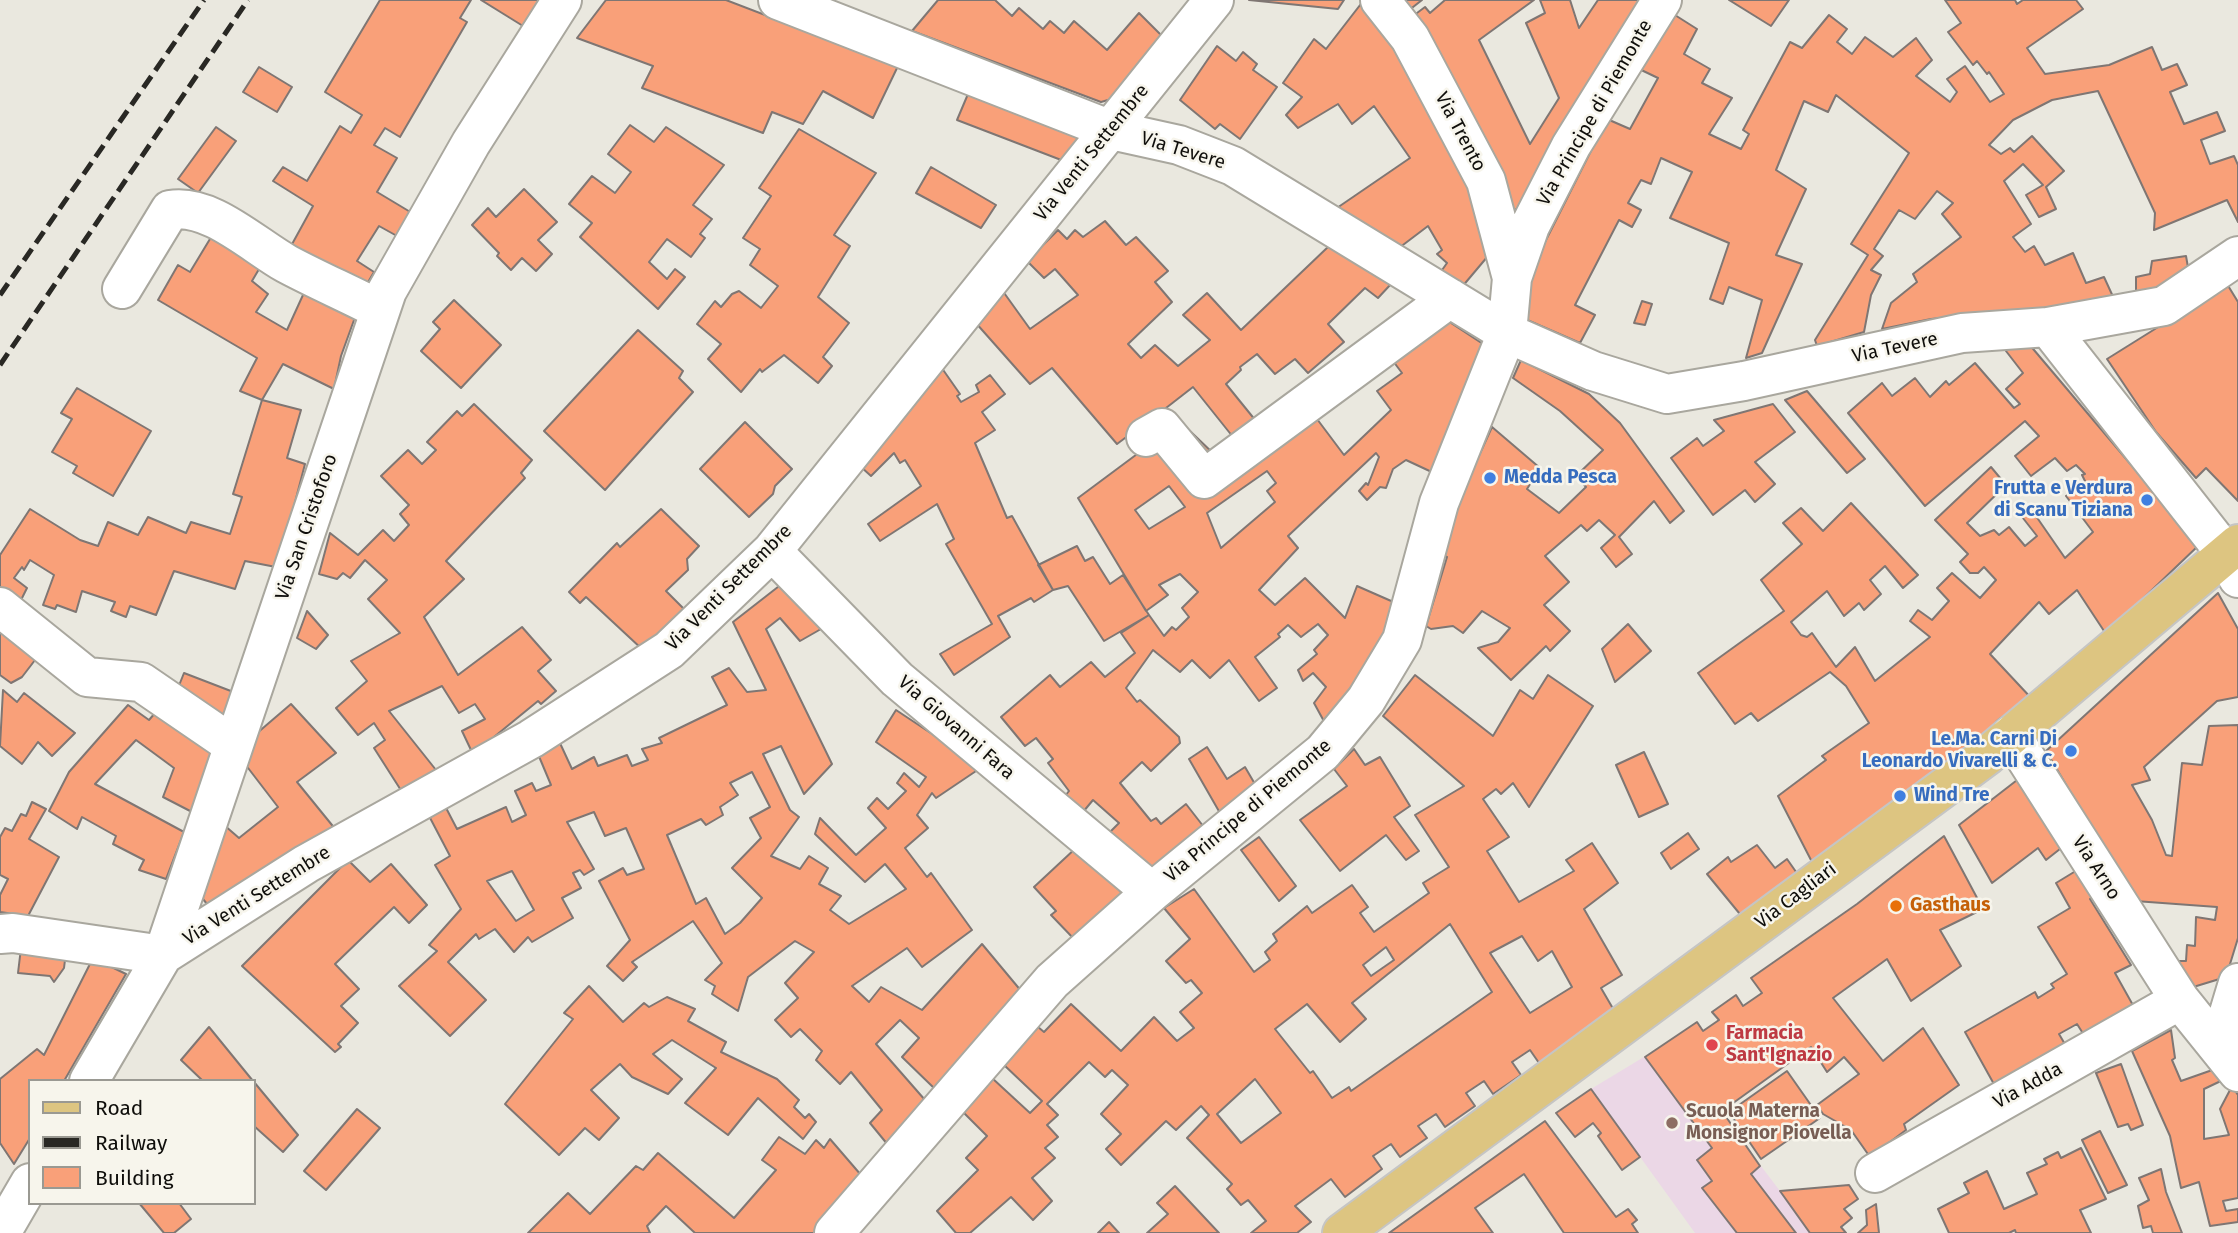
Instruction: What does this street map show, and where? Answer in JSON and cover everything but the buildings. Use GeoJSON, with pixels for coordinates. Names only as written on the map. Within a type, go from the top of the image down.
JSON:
{"type":"FeatureCollection","features":[{"type":"Feature","properties":{"kind":"main road","name":"Via Cagliari"},"geometry":{"type":"LineString","coordinates":[[1356,1229],[2011,735],[2234,559]]}},
{"type":"Feature","properties":{"kind":"street","name":"Via San Cristoforo"},"geometry":{"type":"LineString","coordinates":[[90,1079],[163,955],[387,291],[471,143],[562,0]]}},
{"type":"Feature","properties":{"kind":"street","name":"Via Tevere"},"geometry":{"type":"LineString","coordinates":[[778,0],[1111,131],[1179,145],[1233,166],[1507,333],[1593,371],[1667,394],[1744,381],[1962,333],[2048,327],[2164,306],[2238,256]]}},
{"type":"Feature","properties":{"kind":"street","name":"Via Venti Settembre"},"geometry":{"type":"LineString","coordinates":[[163,955],[306,864],[531,740],[669,650],[772,551],[1214,0]]}},
{"type":"Feature","properties":{"kind":"street","name":"Via Trento"},"geometry":{"type":"LineString","coordinates":[[1380,0],[1410,38],[1486,181],[1513,278]]}},
{"type":"Feature","properties":{"kind":"street","name":"Via Principe di Piemonte"},"geometry":{"type":"LineString","coordinates":[[834,1233],[1052,981],[1152,892],[1323,752],[1366,701],[1402,640],[1439,503],[1507,333],[1513,278],[1530,226],[1571,146],[1662,0]]}},
{"type":"Feature","properties":{"kind":"street"},"geometry":{"type":"LineString","coordinates":[[122,289],[170,210],[182,208],[211,218],[287,264],[380,310]]}},
{"type":"Feature","properties":{"kind":"street"},"geometry":{"type":"LineString","coordinates":[[1146,437],[1162,428],[1204,479],[1450,298]]}},
{"type":"Feature","properties":{"kind":"street"},"geometry":{"type":"LineString","coordinates":[[2048,327],[2234,559]]}},
{"type":"Feature","properties":{"kind":"street","name":"Via Giovanni Fara"},"geometry":{"type":"LineString","coordinates":[[772,551],[897,679],[1152,892]]}},
{"type":"Feature","properties":{"kind":"street"},"geometry":{"type":"LineString","coordinates":[[0,607],[88,677],[141,682],[233,745]]}},
{"type":"Feature","properties":{"kind":"street","name":"Via Arno"},"geometry":{"type":"LineString","coordinates":[[2011,735],[2180,1000]]}},
{"type":"Feature","properties":{"kind":"street"},"geometry":{"type":"LineString","coordinates":[[0,934],[13,933],[163,955]]}},
{"type":"Feature","properties":{"kind":"street"},"geometry":{"type":"LineString","coordinates":[[2229,1059],[2238,983]]}},
{"type":"Feature","properties":{"kind":"street"},"geometry":{"type":"LineString","coordinates":[[2180,1000],[2229,1059]]}},
{"type":"Feature","properties":{"kind":"street","name":"Via Adda"},"geometry":{"type":"LineString","coordinates":[[1875,1172],[2180,1000]]}},
{"type":"Feature","properties":{"kind":"street"},"geometry":{"type":"LineString","coordinates":[[1,1233],[28,1186]]}},
{"type":"Feature","properties":{"kind":"shaded area","name":"Scuola Materna Monsignor Piovella"},"geometry":{"type":"Polygon","coordinates":[[[1667,1043],[1810,1233],[1695,1233],[1591,1089],[1667,1043]]]}},
{"type":"Feature","properties":{"kind":"railway"},"geometry":{"type":"LineString","coordinates":[[0,295],[204,0]]}},
{"type":"Feature","properties":{"kind":"railway"},"geometry":{"type":"LineString","coordinates":[[0,365],[248,0]]}},
{"type":"Feature","properties":{"kind":"place","name":"Medda Pesca"},"geometry":{"type":"Point","coordinates":[1490,478]}},
{"type":"Feature","properties":{"kind":"place","name":"Frutta e Verdura di Scanu Tiziana"},"geometry":{"type":"Point","coordinates":[2147,500]}},
{"type":"Feature","properties":{"kind":"place","name":"Le.Ma. Carni Di Leonardo Vivarelli & C."},"geometry":{"type":"Point","coordinates":[2071,751]}},
{"type":"Feature","properties":{"kind":"place","name":"Wind Tre"},"geometry":{"type":"Point","coordinates":[1900,796]}},
{"type":"Feature","properties":{"kind":"place","name":"Gasthaus"},"geometry":{"type":"Point","coordinates":[1896,906]}},
{"type":"Feature","properties":{"kind":"place","name":"Farmacia Sant'Ignazio"},"geometry":{"type":"Point","coordinates":[1712,1045]}},
{"type":"Feature","properties":{"kind":"place","name":"Scuola Materna Monsignor Piovella"},"geometry":{"type":"Point","coordinates":[1672,1123]}}]}
